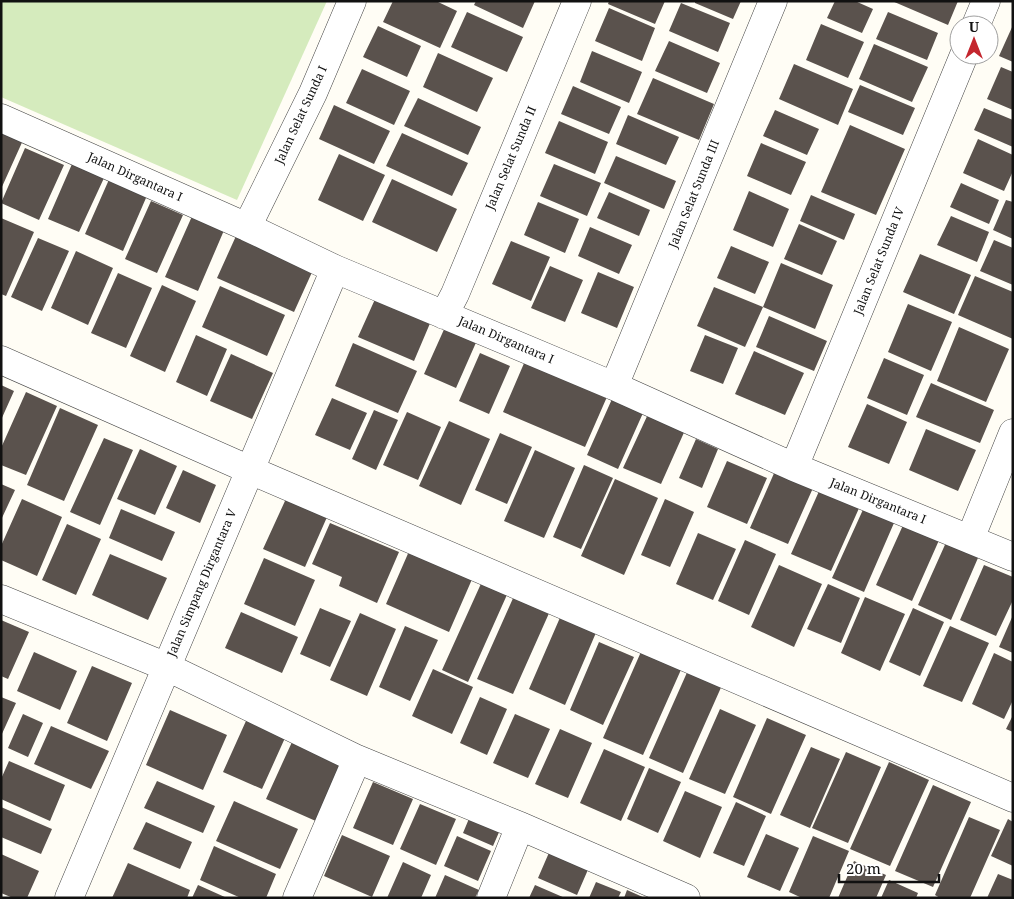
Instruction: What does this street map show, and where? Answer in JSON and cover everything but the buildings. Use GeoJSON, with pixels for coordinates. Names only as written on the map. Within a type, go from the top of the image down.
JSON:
{"type":"FeatureCollection","features":[{"type":"Feature","properties":{"kind":"street","name":"Jalan Selat Sunda I"},"geometry":{"type":"LineString","coordinates":[[247,227],[313,93],[352,1]]}},
{"type":"Feature","properties":{"kind":"street","name":"Jalan Selat Sunda II"},"geometry":{"type":"LineString","coordinates":[[444,314],[458,285],[577,1]]}},
{"type":"Feature","properties":{"kind":"street","name":"Jalan Selat Sunda III"},"geometry":{"type":"LineString","coordinates":[[614,386],[773,1]]}},
{"type":"Feature","properties":{"kind":"street"},"geometry":{"type":"LineString","coordinates":[[980,15],[986,1]]}},
{"type":"Feature","properties":{"kind":"street","name":"Jalan Selat Sunda IV"},"geometry":{"type":"LineString","coordinates":[[794,467],[960,65]]}},
{"type":"Feature","properties":{"kind":"street","name":"Jalan Dirgantara I"},"geometry":{"type":"LineString","coordinates":[[1,118],[335,268],[614,386],[794,467],[1013,557]]}},
{"type":"Feature","properties":{"kind":"street","name":"Jalan Simpang Dirgantara V"},"geometry":{"type":"LineString","coordinates":[[69,898],[335,268]]}},
{"type":"Feature","properties":{"kind":"street"},"geometry":{"type":"LineString","coordinates":[[1,360],[250,470],[1013,798]]}},
{"type":"Feature","properties":{"kind":"street"},"geometry":{"type":"LineString","coordinates":[[970,539],[1013,433]]}},
{"type":"Feature","properties":{"kind":"street"},"geometry":{"type":"LineString","coordinates":[[1,599],[167,667],[357,759],[520,826],[686,898]]}},
{"type":"Feature","properties":{"kind":"street"},"geometry":{"type":"LineString","coordinates":[[297,898],[357,759]]}},
{"type":"Feature","properties":{"kind":"street"},"geometry":{"type":"LineString","coordinates":[[491,898],[520,826]]}},
{"type":"Feature","properties":{"kind":"green space"},"geometry":{"type":"Polygon","coordinates":[[[1,1],[327,1],[237,200],[1,97],[1,1]]]}}]}
